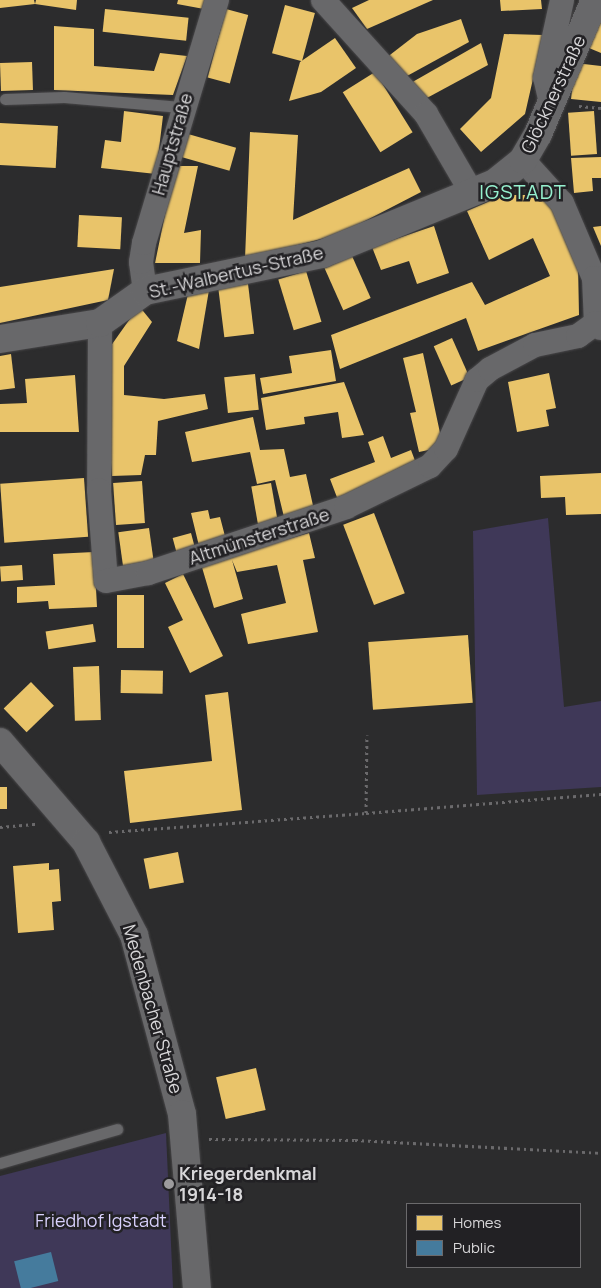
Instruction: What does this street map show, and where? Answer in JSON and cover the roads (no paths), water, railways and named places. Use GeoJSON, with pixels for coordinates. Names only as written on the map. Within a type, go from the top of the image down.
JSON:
{"type":"FeatureCollection","features":[{"type":"Feature","properties":{"kind":"main road","name":"Glöcknerstraße"},"geometry":{"type":"LineString","coordinates":[[472,193],[501,178],[522,160],[551,103],[595,0]]}},
{"type":"Feature","properties":{"kind":"main road","name":"St.-Walbertus-Straße"},"geometry":{"type":"LineString","coordinates":[[0,338],[100,322],[145,292],[322,254],[472,193]]}},
{"type":"Feature","properties":{"kind":"main road","name":"Medenbacher Straße"},"geometry":{"type":"LineString","coordinates":[[0,742],[86,842],[117,895],[142,958],[186,1139],[197,1288]]}},
{"type":"Feature","properties":{"kind":"street","name":"Hauptstraße"},"geometry":{"type":"LineString","coordinates":[[145,292],[141,262],[144,243],[181,107],[217,0]]}},
{"type":"Feature","properties":{"kind":"street"},"geometry":{"type":"LineString","coordinates":[[323,0],[426,114],[472,193]]}},
{"type":"Feature","properties":{"kind":"street"},"geometry":{"type":"LineString","coordinates":[[551,103],[545,78],[562,0]]}},
{"type":"Feature","properties":{"kind":"street"},"geometry":{"type":"LineString","coordinates":[[522,160],[562,203],[598,279]]}},
{"type":"Feature","properties":{"kind":"street","name":"Altmünsterstraße"},"geometry":{"type":"LineString","coordinates":[[100,322],[99,490],[106,581],[148,573],[346,507],[430,466],[446,449],[477,380],[490,369],[535,345],[578,336],[598,326],[598,279]]}},
{"type":"Feature","properties":{"kind":"lane"},"geometry":{"type":"LineString","coordinates":[[5,99],[64,97],[181,107]]}},
{"type":"Feature","properties":{"kind":"lane"},"geometry":{"type":"LineString","coordinates":[[0,1163],[117,1130]]}},
{"type":"Feature","properties":{"kind":"place","name":"Kriegerdenkmal 1914-18"},"geometry":{"type":"Point","coordinates":[169,1184]}},
{"type":"Feature","properties":{"kind":"district","name":"IGSTADT"},"geometry":{"type":"Point","coordinates":[523,191]}},
{"type":"Feature","properties":{"kind":"park label","name":"Friedhof Igstadt"},"geometry":{"type":"Point","coordinates":[101,1220]}}]}
